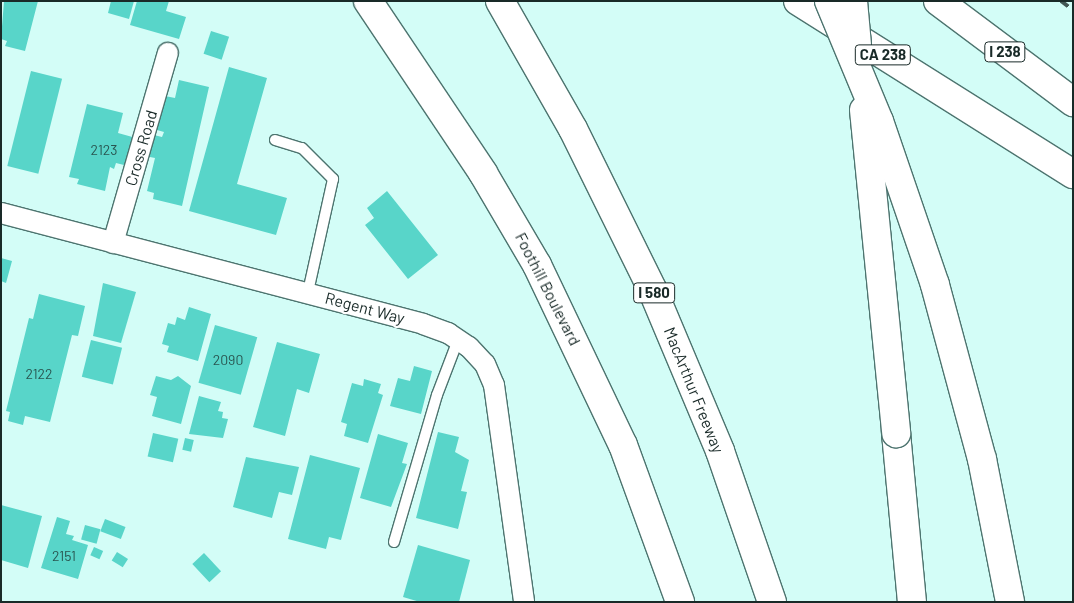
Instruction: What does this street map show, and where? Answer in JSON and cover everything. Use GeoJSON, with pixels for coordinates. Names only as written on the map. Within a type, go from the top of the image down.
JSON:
{"type":"FeatureCollection","features":[{"type":"Feature","properties":{"kind":"main road","name":"Foothill Boulevard"},"geometry":{"type":"LineString","coordinates":[[368,1],[483,172],[546,282],[623,445],[680,602]]}},
{"type":"Feature","properties":{"kind":"main road","name":"MacArthur Freeway"},"geometry":{"type":"LineString","coordinates":[[500,1],[573,129],[652,289],[709,423],[772,602]]}},
{"type":"Feature","properties":{"kind":"main road","name":"CA 238"},"geometry":{"type":"LineString","coordinates":[[798,1],[1073,174]]}},
{"type":"Feature","properties":{"kind":"main road"},"geometry":{"type":"LineString","coordinates":[[829,1],[879,121],[935,285],[982,459],[1010,602]]}},
{"type":"Feature","properties":{"kind":"main road"},"geometry":{"type":"LineString","coordinates":[[853,1],[912,602]]}},
{"type":"Feature","properties":{"kind":"main road","name":"I 238"},"geometry":{"type":"LineString","coordinates":[[938,1],[1073,102]]}},
{"type":"Feature","properties":{"kind":"street","name":"Cross Road"},"geometry":{"type":"LineString","coordinates":[[113,243],[168,52]]}},
{"type":"Feature","properties":{"kind":"street","name":"Regent Way"},"geometry":{"type":"LineString","coordinates":[[1,212],[423,324],[458,340],[485,364],[494,385],[524,602]]}},
{"type":"Feature","properties":{"kind":"lane"},"geometry":{"type":"LineString","coordinates":[[275,140],[302,148],[333,179],[308,292]]}},
{"type":"Feature","properties":{"kind":"lane"},"geometry":{"type":"LineString","coordinates":[[394,542],[437,395],[458,340]]}},
{"type":"Feature","properties":{"kind":"building"},"geometry":{"type":"Polygon","coordinates":[[[4,1],[38,1],[25,51],[5,46],[7,41],[1,39],[4,1]]]}},
{"type":"Feature","properties":{"kind":"building"},"geometry":{"type":"Polygon","coordinates":[[[111,1],[134,1],[129,19],[108,13],[111,1]]]}},
{"type":"Feature","properties":{"kind":"building"},"geometry":{"type":"Polygon","coordinates":[[[137,1],[169,1],[166,11],[186,17],[179,39],[130,25],[137,1]]]}},
{"type":"Feature","properties":{"kind":"building"},"geometry":{"type":"Polygon","coordinates":[[[211,31],[229,37],[222,60],[204,54],[211,31]]]}},
{"type":"Feature","properties":{"kind":"building"},"geometry":{"type":"Polygon","coordinates":[[[229,67],[267,78],[237,184],[287,198],[276,235],[189,211],[229,67]]]}},
{"type":"Feature","properties":{"kind":"building"},"geometry":{"type":"Polygon","coordinates":[[[31,71],[62,79],[38,174],[7,166],[31,71]]]}},
{"type":"Feature","properties":{"kind":"building"},"geometry":{"type":"Polygon","coordinates":[[[179,80],[209,87],[182,206],[153,199],[154,193],[147,191],[155,158],[145,156],[150,134],[162,137],[164,132],[157,130],[165,96],[175,98],[179,80]]]}},
{"type":"Feature","properties":{"kind":"building"},"geometry":{"type":"Polygon","coordinates":[[[87,104],[123,113],[118,133],[136,138],[128,166],[116,163],[114,169],[110,167],[105,191],[77,184],[79,179],[69,177],[87,104]]]}},
{"type":"Feature","properties":{"kind":"building"},"geometry":{"type":"Polygon","coordinates":[[[387,191],[438,255],[408,279],[365,225],[374,218],[367,208],[387,191]]]}},
{"type":"Feature","properties":{"kind":"building"},"geometry":{"type":"Polygon","coordinates":[[[1,258],[12,261],[6,283],[1,281],[1,258]]]}},
{"type":"Feature","properties":{"kind":"building"},"geometry":{"type":"Polygon","coordinates":[[[103,283],[136,292],[121,343],[93,336],[103,283]]]}},
{"type":"Feature","properties":{"kind":"building"},"geometry":{"type":"Polygon","coordinates":[[[39,294],[85,306],[78,336],[72,335],[50,422],[25,416],[23,425],[8,421],[10,412],[6,411],[29,318],[33,319],[39,294]]]}},
{"type":"Feature","properties":{"kind":"building"},"geometry":{"type":"Polygon","coordinates":[[[189,307],[211,314],[198,361],[167,352],[169,346],[162,344],[168,323],[175,325],[177,317],[185,320],[189,307]]]}},
{"type":"Feature","properties":{"kind":"building"},"geometry":{"type":"Polygon","coordinates":[[[215,325],[257,337],[241,395],[198,383],[215,325]]]}},
{"type":"Feature","properties":{"kind":"building"},"geometry":{"type":"Polygon","coordinates":[[[91,340],[122,348],[113,385],[82,377],[91,340]]]}},
{"type":"Feature","properties":{"kind":"building"},"geometry":{"type":"Polygon","coordinates":[[[277,342],[320,354],[309,393],[297,389],[285,436],[253,427],[277,342]]]}},
{"type":"Feature","properties":{"kind":"building"},"geometry":{"type":"Polygon","coordinates":[[[414,366],[432,371],[421,414],[390,406],[398,378],[410,381],[414,366]]]}},
{"type":"Feature","properties":{"kind":"building"},"geometry":{"type":"Polygon","coordinates":[[[156,376],[171,380],[178,376],[191,386],[181,424],[152,416],[157,397],[150,395],[156,376]]]}},
{"type":"Feature","properties":{"kind":"building"},"geometry":{"type":"Polygon","coordinates":[[[364,379],[381,384],[378,393],[383,395],[368,443],[344,436],[347,424],[341,422],[352,383],[363,386],[364,379]]]}},
{"type":"Feature","properties":{"kind":"building"},"geometry":{"type":"Polygon","coordinates":[[[199,396],[221,402],[218,411],[223,412],[222,418],[228,419],[223,438],[189,434],[199,396]]]}},
{"type":"Feature","properties":{"kind":"building"},"geometry":{"type":"Polygon","coordinates":[[[438,432],[459,437],[455,452],[469,460],[461,491],[467,492],[458,529],[416,518],[438,432]]]}},
{"type":"Feature","properties":{"kind":"building"},"geometry":{"type":"Polygon","coordinates":[[[153,433],[178,439],[173,462],[148,456],[153,433]]]}},
{"type":"Feature","properties":{"kind":"building"},"geometry":{"type":"Polygon","coordinates":[[[378,434],[408,443],[402,463],[407,464],[391,507],[360,498],[378,434]]]}},
{"type":"Feature","properties":{"kind":"building"},"geometry":{"type":"Polygon","coordinates":[[[185,438],[194,440],[191,452],[182,450],[185,438]]]}},
{"type":"Feature","properties":{"kind":"building"},"geometry":{"type":"Polygon","coordinates":[[[310,455],[360,468],[341,540],[329,537],[326,549],[288,539],[310,455]]]}},
{"type":"Feature","properties":{"kind":"building"},"geometry":{"type":"Polygon","coordinates":[[[246,457],[299,467],[292,495],[279,492],[272,518],[233,507],[246,457]]]}},
{"type":"Feature","properties":{"kind":"building"},"geometry":{"type":"Polygon","coordinates":[[[1,505],[42,516],[28,568],[1,560],[1,505]]]}},
{"type":"Feature","properties":{"kind":"building"},"geometry":{"type":"Polygon","coordinates":[[[57,517],[70,521],[66,534],[74,536],[72,540],[88,545],[78,579],[41,568],[57,517]]]}},
{"type":"Feature","properties":{"kind":"building"},"geometry":{"type":"Polygon","coordinates":[[[105,519],[126,527],[121,539],[100,531],[105,519]]]}},
{"type":"Feature","properties":{"kind":"building"},"geometry":{"type":"Polygon","coordinates":[[[85,525],[100,529],[97,544],[81,539],[85,525]]]}},
{"type":"Feature","properties":{"kind":"building"},"geometry":{"type":"Polygon","coordinates":[[[418,545],[470,560],[459,602],[420,602],[403,597],[418,545]]]}},
{"type":"Feature","properties":{"kind":"building"},"geometry":{"type":"Polygon","coordinates":[[[94,547],[103,551],[99,559],[90,555],[94,547]]]}},
{"type":"Feature","properties":{"kind":"building"},"geometry":{"type":"Polygon","coordinates":[[[117,552],[128,559],[123,567],[112,560],[117,552]]]}},
{"type":"Feature","properties":{"kind":"building"},"geometry":{"type":"Polygon","coordinates":[[[204,553],[221,571],[209,582],[192,564],[204,553]]]}},
{"type":"Feature","properties":{"kind":"railway"},"geometry":{"type":"LineString","coordinates":[[1061,1],[1073,10]]}}]}
